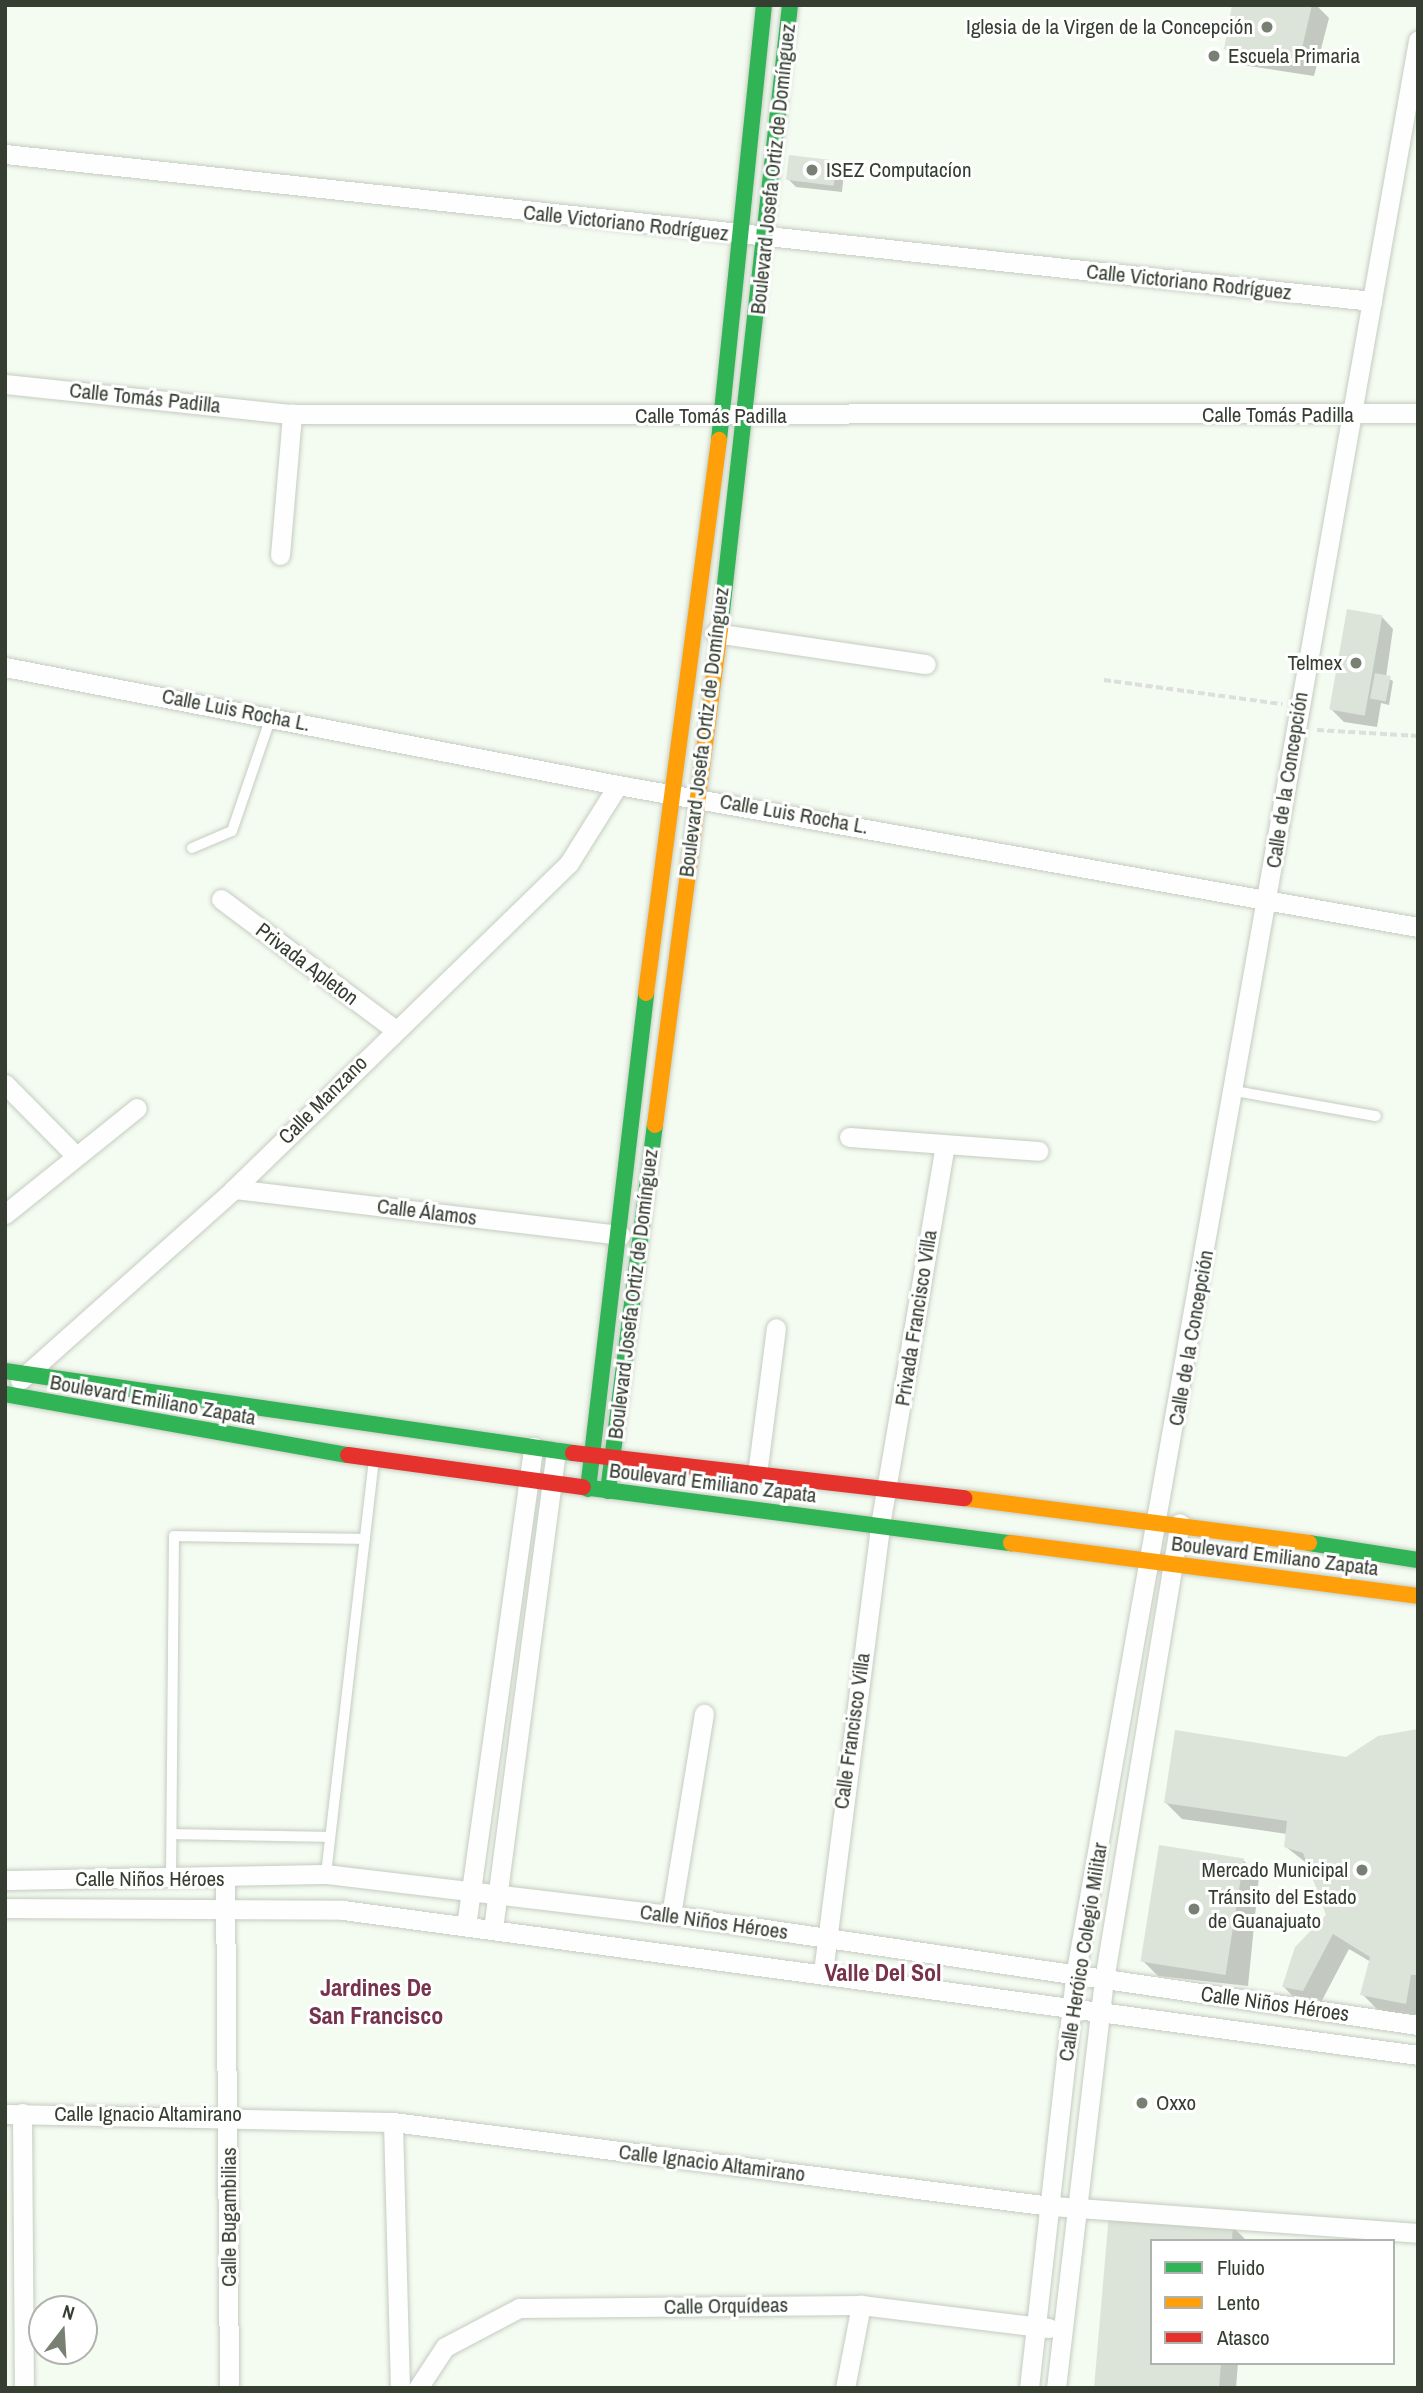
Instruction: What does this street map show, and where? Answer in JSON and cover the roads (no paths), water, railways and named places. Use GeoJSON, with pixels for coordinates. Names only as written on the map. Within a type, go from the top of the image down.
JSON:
{"type":"FeatureCollection","features":[{"type":"Feature","properties":{"kind":"street","name":"Boulevard Josefa Ortiz de Domínguez"},"geometry":{"type":"LineString","coordinates":[[588,1489],[620,1236],[669,793],[722,417],[764,5]]}},
{"type":"Feature","properties":{"kind":"street","name":"Boulevard Josefa Ortiz de Domínguez"},"geometry":{"type":"LineString","coordinates":[[608,1491],[715,633],[747,417],[790,5]]}},
{"type":"Feature","properties":{"kind":"street","name":"Calle de la Concepción"},"geometry":{"type":"LineString","coordinates":[[1158,1520],[1269,897],[1294,728],[1355,415],[1372,301],[1418,40]]}},
{"type":"Feature","properties":{"kind":"street","name":"Calle Victoriano Rodríguez"},"geometry":{"type":"LineString","coordinates":[[5,154],[1372,301]]}},
{"type":"Feature","properties":{"kind":"street","name":"Calle Tomás Padilla"},"geometry":{"type":"LineString","coordinates":[[5,384],[292,414],[747,417],[1418,413]]}},
{"type":"Feature","properties":{"kind":"street"},"geometry":{"type":"LineString","coordinates":[[280,555],[292,414]]}},
{"type":"Feature","properties":{"kind":"street"},"geometry":{"type":"LineString","coordinates":[[715,633],[926,664]]}},
{"type":"Feature","properties":{"kind":"street","name":"Calle Luis Rocha L."},"geometry":{"type":"LineString","coordinates":[[5,667],[618,785],[1269,897],[1418,926]]}},
{"type":"Feature","properties":{"kind":"street","name":"Calle Manzano"},"geometry":{"type":"LineString","coordinates":[[5,1394],[234,1189],[394,1030],[569,863],[618,785]]}},
{"type":"Feature","properties":{"kind":"street","name":"Privada Apleton"},"geometry":{"type":"LineString","coordinates":[[221,899],[394,1030]]}},
{"type":"Feature","properties":{"kind":"street"},"geometry":{"type":"LineString","coordinates":[[5,1084],[75,1156]]}},
{"type":"Feature","properties":{"kind":"street"},"geometry":{"type":"LineString","coordinates":[[5,1214],[137,1108]]}},
{"type":"Feature","properties":{"kind":"street"},"geometry":{"type":"LineString","coordinates":[[849,1137],[1038,1151]]}},
{"type":"Feature","properties":{"kind":"street","name":"Privada Francisco Villa"},"geometry":{"type":"LineString","coordinates":[[888,1491],[945,1146]]}},
{"type":"Feature","properties":{"kind":"street","name":"Calle Álamos"},"geometry":{"type":"LineString","coordinates":[[234,1189],[620,1236]]}},
{"type":"Feature","properties":{"kind":"street"},"geometry":{"type":"LineString","coordinates":[[757,1474],[776,1328]]}},
{"type":"Feature","properties":{"kind":"street","name":"Boulevard Emiliano Zapata"},"geometry":{"type":"LineString","coordinates":[[5,1371],[556,1451],[1158,1520],[1418,1560]]}},
{"type":"Feature","properties":{"kind":"street","name":"Boulevard Emiliano Zapata"},"geometry":{"type":"LineString","coordinates":[[5,1394],[374,1461],[1418,1596]]}},
{"type":"Feature","properties":{"kind":"street"},"geometry":{"type":"LineString","coordinates":[[466,1926],[533,1447]]}},
{"type":"Feature","properties":{"kind":"street"},"geometry":{"type":"LineString","coordinates":[[493,1929],[556,1451]]}},
{"type":"Feature","properties":{"kind":"street","name":"Calle Francisco Villa"},"geometry":{"type":"LineString","coordinates":[[823,1972],[824,1939],[880,1525],[888,1491]]}},
{"type":"Feature","properties":{"kind":"street","name":"Calle Heróico Colegio Militar"},"geometry":{"type":"LineString","coordinates":[[1028,2388],[1039,2327],[1075,1976],[1158,1520]]}},
{"type":"Feature","properties":{"kind":"street","name":"Calle Heróico Colegio Militar"},"geometry":{"type":"LineString","coordinates":[[1056,2388],[1082,2208],[1104,1980],[1180,1523]]}},
{"type":"Feature","properties":{"kind":"street"},"geometry":{"type":"LineString","coordinates":[[671,1915],[704,1714]]}},
{"type":"Feature","properties":{"kind":"street","name":"Calle Niños Héroes"},"geometry":{"type":"LineString","coordinates":[[5,1880],[225,1879],[326,1874],[671,1915],[1418,2025]]}},
{"type":"Feature","properties":{"kind":"street","name":"Calle Bugambilias"},"geometry":{"type":"LineString","coordinates":[[225,1879],[229,2114],[229,2388]]}},
{"type":"Feature","properties":{"kind":"street","name":"Calle Niños Héroes"},"geometry":{"type":"LineString","coordinates":[[5,1908],[343,1909],[823,1972],[1071,2010],[1418,2056]]}},
{"type":"Feature","properties":{"kind":"street"},"geometry":{"type":"LineString","coordinates":[[14,2114],[24,2388]]}},
{"type":"Feature","properties":{"kind":"street","name":"Calle Ignacio Altamirano"},"geometry":{"type":"LineString","coordinates":[[14,2114],[229,2114],[393,2122],[1051,2206],[1418,2233]]}},
{"type":"Feature","properties":{"kind":"street"},"geometry":{"type":"LineString","coordinates":[[393,2122],[400,2388]]}},
{"type":"Feature","properties":{"kind":"street"},"geometry":{"type":"LineString","coordinates":[[845,2388],[861,2305]]}},
{"type":"Feature","properties":{"kind":"street","name":"Calle Orquídeas"},"geometry":{"type":"LineString","coordinates":[[418,2388],[445,2347],[519,2308],[861,2305],[1065,2329]]}},
{"type":"Feature","properties":{"kind":"lane"},"geometry":{"type":"LineString","coordinates":[[192,848],[232,831],[271,717]]}},
{"type":"Feature","properties":{"kind":"lane"},"geometry":{"type":"LineString","coordinates":[[1235,1091],[1376,1116]]}},
{"type":"Feature","properties":{"kind":"lane"},"geometry":{"type":"LineString","coordinates":[[326,1874],[374,1461]]}},
{"type":"Feature","properties":{"kind":"lane"},"geometry":{"type":"LineString","coordinates":[[170,1880],[173,1834],[174,1536],[365,1539]]}},
{"type":"Feature","properties":{"kind":"lane"},"geometry":{"type":"LineString","coordinates":[[173,1834],[330,1837]]}},
{"type":"Feature","properties":{"kind":"place","name":"Iglesia de la Virgen de la Concepción"},"geometry":{"type":"Point","coordinates":[1267,27]}},
{"type":"Feature","properties":{"kind":"place","name":"Escuela Primaria"},"geometry":{"type":"Point","coordinates":[1214,56]}},
{"type":"Feature","properties":{"kind":"place","name":"ISEZ Computacíon"},"geometry":{"type":"Point","coordinates":[812,170]}},
{"type":"Feature","properties":{"kind":"place","name":"Telmex"},"geometry":{"type":"Point","coordinates":[1356,663]}},
{"type":"Feature","properties":{"kind":"place","name":"Mercado Municipal"},"geometry":{"type":"Point","coordinates":[1362,1870]}},
{"type":"Feature","properties":{"kind":"place","name":"Tránsito del Estado de Guanajuato"},"geometry":{"type":"Point","coordinates":[1194,1909]}},
{"type":"Feature","properties":{"kind":"place","name":"Oxxo"},"geometry":{"type":"Point","coordinates":[1142,2103]}},
{"type":"Feature","properties":{"kind":"district","name":"Valle Del Sol"},"geometry":{"type":"Point","coordinates":[883,1973]}},
{"type":"Feature","properties":{"kind":"district","name":"Jardines De San Francisco"},"geometry":{"type":"Point","coordinates":[376,2002]}}]}
